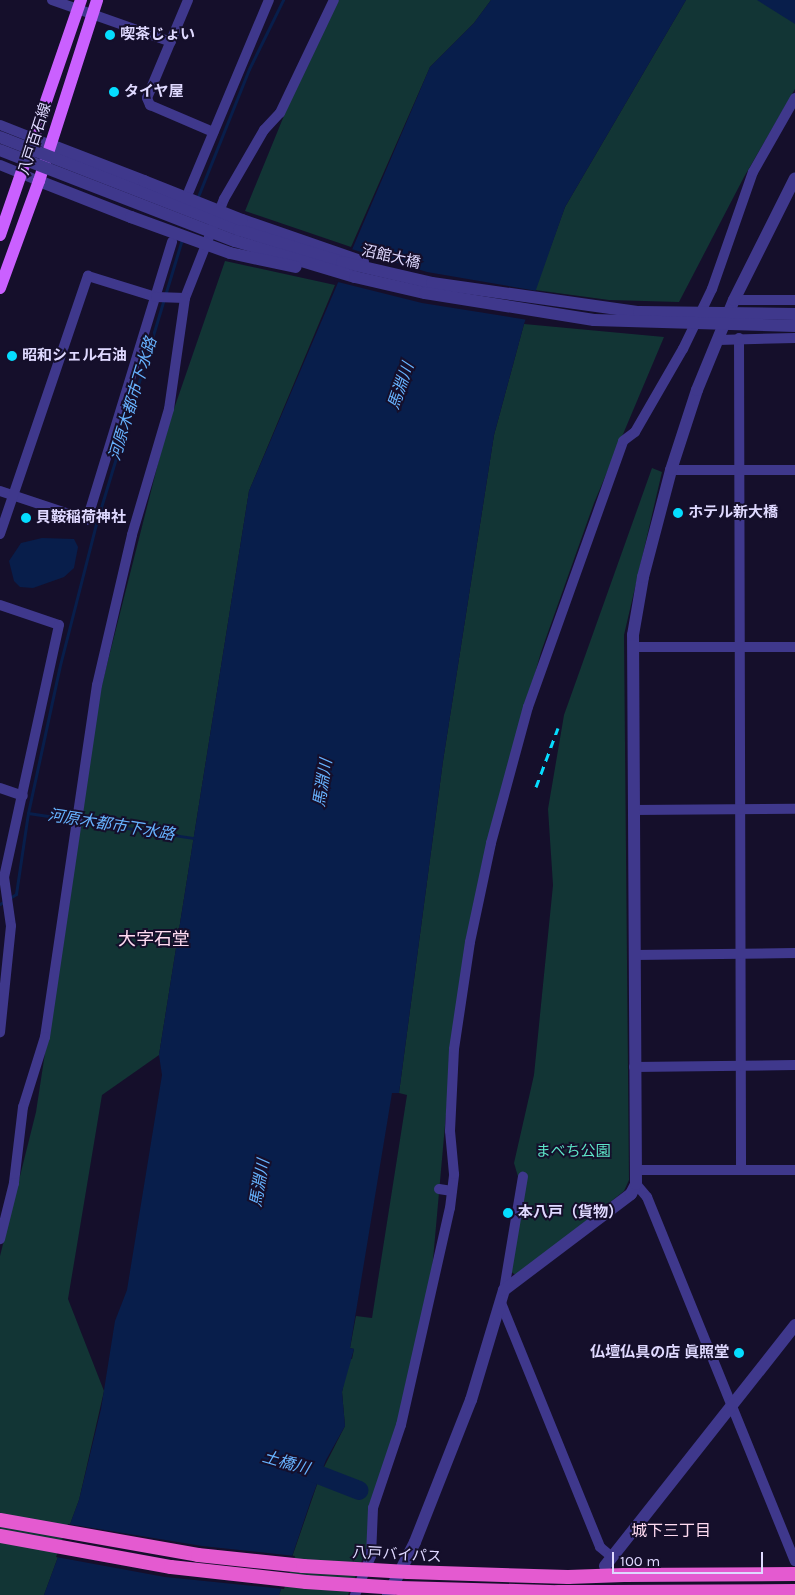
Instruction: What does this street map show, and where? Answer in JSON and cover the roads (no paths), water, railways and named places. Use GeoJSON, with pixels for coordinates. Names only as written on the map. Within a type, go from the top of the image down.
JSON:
{"type":"FeatureCollection","features":[{"type":"Feature","properties":{"kind":"highway"},"geometry":{"type":"LineString","coordinates":[[0,1516],[32,1527]]}},
{"type":"Feature","properties":{"kind":"highway","name":"八戸バイパス"},"geometry":{"type":"LineString","coordinates":[[0,1520],[198,1555],[304,1566],[408,1572],[568,1577],[795,1574]]}},
{"type":"Feature","properties":{"kind":"highway"},"geometry":{"type":"LineString","coordinates":[[2,1537],[191,1570],[306,1582],[400,1588],[558,1592],[795,1591]]}},
{"type":"Feature","properties":{"kind":"main road","name":"八戸百石線"},"geometry":{"type":"LineString","coordinates":[[0,288],[39,181],[97,0]]}},
{"type":"Feature","properties":{"kind":"main road","name":"八戸百石線"},"geometry":{"type":"LineString","coordinates":[[0,235],[79,5]]}},
{"type":"Feature","properties":{"kind":"street"},"geometry":{"type":"LineString","coordinates":[[52,0],[79,5],[92,15],[170,42]]}},
{"type":"Feature","properties":{"kind":"street"},"geometry":{"type":"LineString","coordinates":[[188,0],[147,98],[150,105],[213,132]]}},
{"type":"Feature","properties":{"kind":"street"},"geometry":{"type":"LineString","coordinates":[[189,192],[270,0]]}},
{"type":"Feature","properties":{"kind":"street"},"geometry":{"type":"LineString","coordinates":[[0,1239],[14,1183],[23,1107],[44,1037],[97,685],[132,536],[169,410],[185,298],[224,199],[264,130],[280,113],[334,0]]}},
{"type":"Feature","properties":{"kind":"street"},"geometry":{"type":"LineString","coordinates":[[354,1595],[371,1556],[373,1508],[401,1425],[418,1358],[452,1191],[452,1085],[470,942],[491,842],[544,654],[623,441],[635,432],[683,349],[712,289],[753,172],[795,98]]}},
{"type":"Feature","properties":{"kind":"street"},"geometry":{"type":"LineString","coordinates":[[0,125],[144,181],[392,273]]}},
{"type":"Feature","properties":{"kind":"street","name":"沼館大橋"},"geometry":{"type":"LineString","coordinates":[[0,137],[239,230],[342,262],[478,291],[600,309],[639,312],[795,314]]}},
{"type":"Feature","properties":{"kind":"street","name":"沼館大橋"},"geometry":{"type":"LineString","coordinates":[[0,150],[235,241],[355,277],[425,293],[594,320],[795,326]]}},
{"type":"Feature","properties":{"kind":"street"},"geometry":{"type":"LineString","coordinates":[[0,165],[131,217],[230,253],[355,277]]}},
{"type":"Feature","properties":{"kind":"street"},"geometry":{"type":"LineString","coordinates":[[504,1290],[631,1194],[636,1184],[633,647],[643,577],[671,470],[697,390],[734,300],[795,178]]}},
{"type":"Feature","properties":{"kind":"street"},"geometry":{"type":"LineString","coordinates":[[0,491],[87,520],[172,242]]}},
{"type":"Feature","properties":{"kind":"street"},"geometry":{"type":"LineString","coordinates":[[0,534],[88,276],[156,297],[185,298]]}},
{"type":"Feature","properties":{"kind":"street"},"geometry":{"type":"LineString","coordinates":[[734,300],[795,300]]}},
{"type":"Feature","properties":{"kind":"street"},"geometry":{"type":"LineString","coordinates":[[739,338],[742,809],[741,1170]]}},
{"type":"Feature","properties":{"kind":"street"},"geometry":{"type":"LineString","coordinates":[[718,340],[795,338]]}},
{"type":"Feature","properties":{"kind":"street"},"geometry":{"type":"LineString","coordinates":[[671,470],[795,470]]}},
{"type":"Feature","properties":{"kind":"street"},"geometry":{"type":"LineString","coordinates":[[0,605],[60,625],[4,877],[11,926],[4,954],[0,1032]]}},
{"type":"Feature","properties":{"kind":"street"},"geometry":{"type":"LineString","coordinates":[[633,647],[795,647]]}},
{"type":"Feature","properties":{"kind":"street"},"geometry":{"type":"LineString","coordinates":[[0,788],[23,796]]}},
{"type":"Feature","properties":{"kind":"street"},"geometry":{"type":"LineString","coordinates":[[633,810],[795,809]]}},
{"type":"Feature","properties":{"kind":"street"},"geometry":{"type":"LineString","coordinates":[[634,955],[795,953]]}},
{"type":"Feature","properties":{"kind":"street"},"geometry":{"type":"LineString","coordinates":[[634,1067],[795,1065]]}},
{"type":"Feature","properties":{"kind":"street"},"geometry":{"type":"LineString","coordinates":[[636,1170],[795,1170]]}},
{"type":"Feature","properties":{"kind":"street"},"geometry":{"type":"LineString","coordinates":[[388,1595],[415,1542],[471,1400],[501,1303],[523,1177]]}},
{"type":"Feature","properties":{"kind":"street"},"geometry":{"type":"LineString","coordinates":[[636,1184],[647,1197],[795,1562]]}},
{"type":"Feature","properties":{"kind":"street"},"geometry":{"type":"LineString","coordinates":[[439,1189],[452,1191]]}},
{"type":"Feature","properties":{"kind":"street"},"geometry":{"type":"LineString","coordinates":[[501,1303],[600,1547],[608,1561],[795,1325]]}},
{"type":"Feature","properties":{"kind":"water","name":"馬淵川"},"geometry":{"type":"Polygon","coordinates":[[[491,0],[686,0],[565,207],[524,324],[494,435],[443,761],[399,1093],[392,1093],[350,1348],[354,1349],[342,1392],[345,1426],[326,1460],[279,1595],[44,1595],[79,1500],[101,1409],[115,1321],[127,1290],[162,1075],[159,1055],[249,491],[430,67],[474,23],[491,0]]]}},
{"type":"Feature","properties":{"kind":"water"},"geometry":{"type":"Polygon","coordinates":[[[757,0],[795,0],[795,24],[757,0]]]}},
{"type":"Feature","properties":{"kind":"water"},"geometry":{"type":"Polygon","coordinates":[[[42,538],[74,539],[78,547],[74,568],[64,577],[33,588],[20,587],[14,581],[9,561],[21,543],[42,538]]]}},
{"type":"Feature","properties":{"kind":"waterway","name":"河原木都市下水路"},"geometry":{"type":"LineString","coordinates":[[197,199],[249,69],[283,0]]}},
{"type":"Feature","properties":{"kind":"waterway","name":"河原木都市下水路"},"geometry":{"type":"LineString","coordinates":[[0,904],[16,894],[28,813],[60,665],[96,524],[182,240]]}},
{"type":"Feature","properties":{"kind":"waterway","name":"河原木都市下水路"},"geometry":{"type":"LineString","coordinates":[[28,813],[194,838]]}},
{"type":"Feature","properties":{"kind":"waterway","name":"土橋川"},"geometry":{"type":"LineString","coordinates":[[297,1466],[359,1490]]}},
{"type":"Feature","properties":{"kind":"railway"},"geometry":{"type":"LineString","coordinates":[[536,787],[558,728]]}},
{"type":"Feature","properties":{"kind":"place","name":"喫茶じょい"},"geometry":{"type":"Point","coordinates":[110,35]}},
{"type":"Feature","properties":{"kind":"place","name":"タイヤ屋"},"geometry":{"type":"Point","coordinates":[114,92]}},
{"type":"Feature","properties":{"kind":"place","name":"昭和シェル石油"},"geometry":{"type":"Point","coordinates":[12,356]}},
{"type":"Feature","properties":{"kind":"place","name":"ホテル新大橋"},"geometry":{"type":"Point","coordinates":[678,513]}},
{"type":"Feature","properties":{"kind":"place","name":"貝鞍稲荷神社"},"geometry":{"type":"Point","coordinates":[26,518]}},
{"type":"Feature","properties":{"kind":"place","name":"本八戸（貨物）"},"geometry":{"type":"Point","coordinates":[508,1213]}},
{"type":"Feature","properties":{"kind":"place","name":"仏壇仏具の店 眞照堂"},"geometry":{"type":"Point","coordinates":[739,1353]}},
{"type":"Feature","properties":{"kind":"district","name":"大字石堂"},"geometry":{"type":"Point","coordinates":[154,939]}},
{"type":"Feature","properties":{"kind":"district","name":"城下三丁目"},"geometry":{"type":"Point","coordinates":[671,1531]}},
{"type":"Feature","properties":{"kind":"park label","name":"まべち公園"},"geometry":{"type":"Point","coordinates":[573,1152]}}]}
